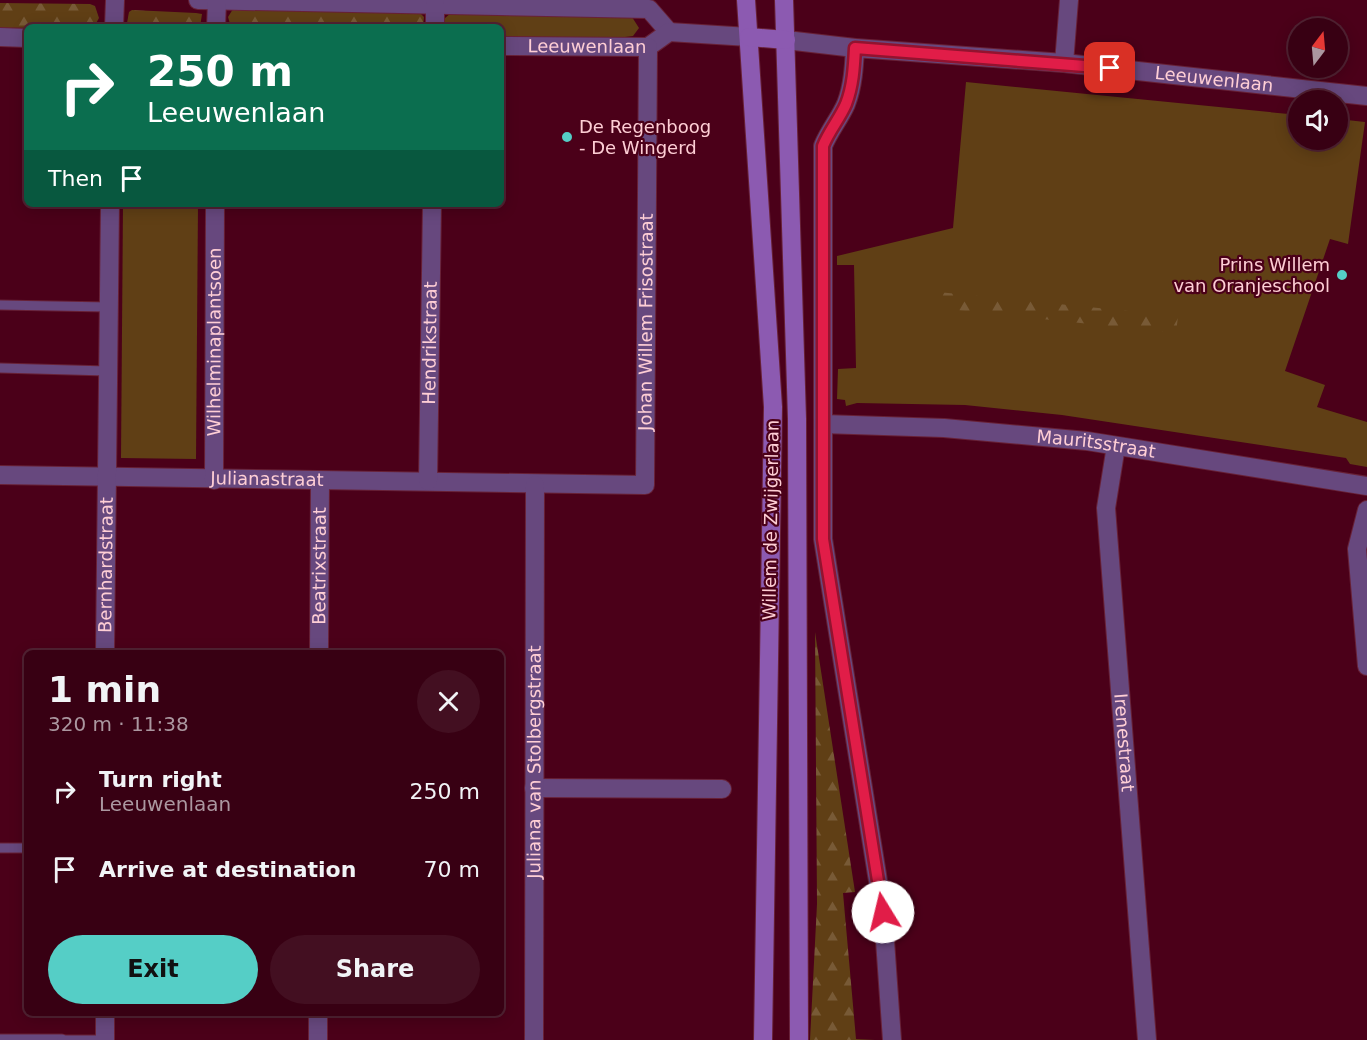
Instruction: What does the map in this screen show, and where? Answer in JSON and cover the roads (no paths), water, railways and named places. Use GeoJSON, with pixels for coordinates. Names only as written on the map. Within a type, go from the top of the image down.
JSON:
{"type":"FeatureCollection","features":[{"type":"Feature","properties":{"kind":"main road","name":"Willem de Zwijgerlaan"},"geometry":{"type":"LineString","coordinates":[[746,0],[773,407],[763,1040]]}},
{"type":"Feature","properties":{"kind":"main road","name":"Willem de Zwijgerlaan"},"geometry":{"type":"LineString","coordinates":[[784,0],[797,419],[799,1040]]}},
{"type":"Feature","properties":{"kind":"main road","name":"Leeuwenlaan"},"geometry":{"type":"LineString","coordinates":[[749,37],[786,40]]}},
{"type":"Feature","properties":{"kind":"street"},"geometry":{"type":"LineString","coordinates":[[114,24],[115,0]]}},
{"type":"Feature","properties":{"kind":"street","name":"Leeuwenlaan"},"geometry":{"type":"LineString","coordinates":[[198,0],[435,4],[550,3],[649,9],[669,32]]}},
{"type":"Feature","properties":{"kind":"street"},"geometry":{"type":"LineString","coordinates":[[1064,63],[1069,0]]}},
{"type":"Feature","properties":{"kind":"street"},"geometry":{"type":"LineString","coordinates":[[216,24],[217,1]]}},
{"type":"Feature","properties":{"kind":"street"},"geometry":{"type":"LineString","coordinates":[[435,4],[435,24]]}},
{"type":"Feature","properties":{"kind":"street","name":"Leeuwenlaan"},"geometry":{"type":"LineString","coordinates":[[504,46],[648,47],[669,32],[749,37]]}},
{"type":"Feature","properties":{"kind":"street"},"geometry":{"type":"LineString","coordinates":[[0,37],[24,38]]}},
{"type":"Feature","properties":{"kind":"street","name":"Leeuwenlaan"},"geometry":{"type":"LineString","coordinates":[[786,40],[855,48],[1064,63],[1367,96]]}},
{"type":"Feature","properties":{"kind":"street","name":"Johan Willem Frisostraat"},"geometry":{"type":"LineString","coordinates":[[535,485],[645,485],[648,47]]}},
{"type":"Feature","properties":{"kind":"street"},"geometry":{"type":"LineString","coordinates":[[855,48],[853,83],[845,106],[832,125],[823,146],[823,539],[883,912],[892,1040]]}},
{"type":"Feature","properties":{"kind":"street"},"geometry":{"type":"LineString","coordinates":[[105,477],[110,207]]}},
{"type":"Feature","properties":{"kind":"street","name":"Wilhelminaplantsoen"},"geometry":{"type":"LineString","coordinates":[[214,480],[215,207]]}},
{"type":"Feature","properties":{"kind":"street","name":"Hendrikstraat"},"geometry":{"type":"LineString","coordinates":[[428,481],[432,207]]}},
{"type":"Feature","properties":{"kind":"street","name":"Mauritsstraat"},"geometry":{"type":"LineString","coordinates":[[823,424],[944,428],[1116,446],[1367,486]]}},
{"type":"Feature","properties":{"kind":"street","name":"Irenestraat"},"geometry":{"type":"LineString","coordinates":[[1116,446],[1106,508],[1147,1040]]}},
{"type":"Feature","properties":{"kind":"street","name":"Julianastraat"},"geometry":{"type":"LineString","coordinates":[[0,475],[214,480],[428,481],[535,485]]}},
{"type":"Feature","properties":{"kind":"street","name":"Bernhardstraat"},"geometry":{"type":"LineString","coordinates":[[105,477],[105,650]]}},
{"type":"Feature","properties":{"kind":"street","name":"Beatrixstraat"},"geometry":{"type":"LineString","coordinates":[[319,650],[320,481]]}},
{"type":"Feature","properties":{"kind":"street","name":"Juliana van Stolbergstraat"},"geometry":{"type":"LineString","coordinates":[[534,1040],[535,485]]}},
{"type":"Feature","properties":{"kind":"street"},"geometry":{"type":"LineString","coordinates":[[1367,510],[1357,549],[1367,666]]}},
{"type":"Feature","properties":{"kind":"street"},"geometry":{"type":"LineString","coordinates":[[534,788],[722,789]]}},
{"type":"Feature","properties":{"kind":"street"},"geometry":{"type":"LineString","coordinates":[[105,1016],[105,1040]]}},
{"type":"Feature","properties":{"kind":"street"},"geometry":{"type":"LineString","coordinates":[[318,1016],[318,1040]]}},
{"type":"Feature","properties":{"kind":"lane"},"geometry":{"type":"LineString","coordinates":[[0,305],[108,307]]}},
{"type":"Feature","properties":{"kind":"lane"},"geometry":{"type":"LineString","coordinates":[[0,368],[107,371]]}},
{"type":"Feature","properties":{"kind":"lane"},"geometry":{"type":"LineString","coordinates":[[0,848],[24,848]]}},
{"type":"Feature","properties":{"kind":"lane"},"geometry":{"type":"LineString","coordinates":[[0,1039],[105,1040]]}},
{"type":"Feature","properties":{"kind":"place","name":"De Regenboog - De Wingerd"},"geometry":{"type":"Point","coordinates":[567,137]}},
{"type":"Feature","properties":{"kind":"place","name":"Prins Willem van Oranjeschool"},"geometry":{"type":"Point","coordinates":[1342,275]}}]}
